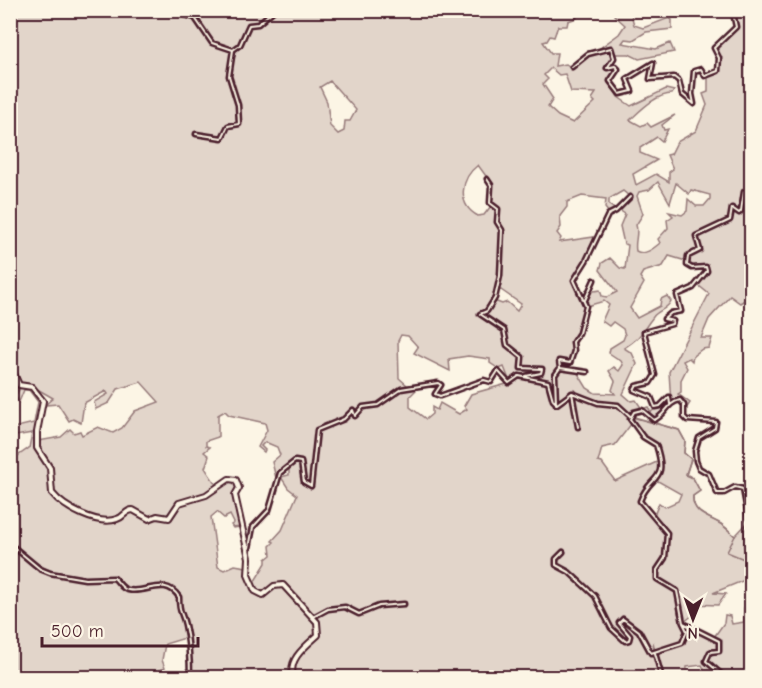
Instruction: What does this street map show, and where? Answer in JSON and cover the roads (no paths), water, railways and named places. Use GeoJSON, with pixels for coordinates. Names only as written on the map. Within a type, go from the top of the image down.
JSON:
{"type":"FeatureCollection","features":[{"type":"Feature","properties":{"kind":"street"},"geometry":{"type":"LineString","coordinates":[[167,10],[195,18],[212,43],[233,50]]}},
{"type":"Feature","properties":{"kind":"street"},"geometry":{"type":"LineString","coordinates":[[196,134],[222,138],[228,126],[239,124],[238,105],[229,76],[233,50],[240,45],[249,25],[258,24],[274,10]]}},
{"type":"Feature","properties":{"kind":"street"},"geometry":{"type":"LineString","coordinates":[[572,67],[588,54],[611,48],[614,58],[608,68],[618,68],[610,81],[620,94],[632,91],[627,79],[653,63],[650,79],[674,77],[679,81],[682,94],[694,104],[692,90],[694,71],[701,69],[708,76],[718,71],[719,58],[714,48],[728,31],[734,28],[733,14],[736,10]]}},
{"type":"Feature","properties":{"kind":"street"},"geometry":{"type":"LineString","coordinates":[[294,678],[292,664],[306,644],[318,635],[318,622],[283,585],[274,586],[263,595],[255,591],[248,575],[254,526],[269,510],[280,473],[295,461],[301,462],[304,482],[311,486],[315,436],[318,428],[344,419],[353,411],[355,416],[363,407],[378,405],[408,387],[438,383],[441,385],[435,394],[440,396],[484,380],[491,382],[498,371],[509,383],[519,376],[541,373],[540,367],[521,368],[522,357],[507,345],[504,330],[480,314],[487,311],[495,298],[500,276],[502,229],[498,225],[498,209],[490,203],[491,186],[487,179]]}},
{"type":"Feature","properties":{"kind":"street"},"geometry":{"type":"LineString","coordinates":[[670,404],[669,398],[660,406],[655,407],[651,397],[634,390],[636,386],[650,383],[655,375],[644,332],[672,324],[673,321],[664,320],[671,313],[681,311],[677,295],[693,288],[707,271],[702,265],[692,268],[687,265],[688,256],[700,250],[696,236],[730,220],[732,208],[739,213],[744,192],[752,199]]}},
{"type":"Feature","properties":{"kind":"street"},"geometry":{"type":"LineString","coordinates":[[585,300],[574,282],[575,277],[586,261],[608,215],[616,211],[630,197]]}},
{"type":"Feature","properties":{"kind":"street"},"geometry":{"type":"LineString","coordinates":[[560,368],[558,362],[570,363],[574,353],[573,342],[579,333],[585,300],[594,280]]}},
{"type":"Feature","properties":{"kind":"street"},"geometry":{"type":"LineString","coordinates":[[10,365],[19,385],[32,387],[43,401],[37,432],[37,448],[50,468],[50,489],[57,499],[97,519],[115,520],[129,510],[149,519],[157,516],[168,518],[183,500],[206,495],[227,480],[233,479],[239,486],[235,495],[249,558]]}},
{"type":"Feature","properties":{"kind":"street"},"geometry":{"type":"LineString","coordinates":[[556,404],[555,375],[560,368]]}},
{"type":"Feature","properties":{"kind":"street"},"geometry":{"type":"LineString","coordinates":[[560,368],[587,372]]}},
{"type":"Feature","properties":{"kind":"street"},"geometry":{"type":"LineString","coordinates":[[526,376],[532,380],[537,378],[549,382],[556,404]]}},
{"type":"Feature","properties":{"kind":"street"},"geometry":{"type":"LineString","coordinates":[[556,404],[563,402],[572,393]]}},
{"type":"Feature","properties":{"kind":"street"},"geometry":{"type":"LineString","coordinates":[[563,552],[556,560],[556,565],[569,572],[595,596],[610,628],[627,642],[630,636],[619,623],[623,619],[639,632],[649,651],[655,653],[682,643],[687,631],[676,591],[659,583],[656,576],[665,558],[665,528],[654,521],[640,501],[660,475],[658,449],[655,443],[643,437],[630,416],[618,405],[598,403],[572,393]]}},
{"type":"Feature","properties":{"kind":"street"},"geometry":{"type":"LineString","coordinates":[[572,393],[578,427]]}},
{"type":"Feature","properties":{"kind":"street"},"geometry":{"type":"LineString","coordinates":[[630,416],[642,410],[650,419],[658,419],[676,400],[683,402],[684,417],[687,420],[716,422],[716,428],[699,438],[695,450],[696,461],[699,468],[709,474],[717,493],[724,493],[735,487],[743,489],[752,537]]}},
{"type":"Feature","properties":{"kind":"street"},"geometry":{"type":"LineString","coordinates":[[749,522],[747,546],[752,554]]}},
{"type":"Feature","properties":{"kind":"street"},"geometry":{"type":"LineString","coordinates":[[10,544],[40,569],[50,573],[85,579],[114,578],[121,587],[130,591],[160,585],[174,592],[178,597],[178,611],[185,623],[190,646],[190,678]]}},
{"type":"Feature","properties":{"kind":"street"},"geometry":{"type":"LineString","coordinates":[[313,616],[328,609],[347,607],[356,615],[379,606],[404,604]]}},
{"type":"Feature","properties":{"kind":"street"},"geometry":{"type":"LineString","coordinates":[[683,623],[718,639],[720,649],[717,652],[710,652],[706,661],[721,674],[734,678]]}},
{"type":"Feature","properties":{"kind":"street"},"geometry":{"type":"LineString","coordinates":[[655,653],[662,678]]}},
{"type":"Feature","properties":{"kind":"waterway"},"geometry":{"type":"LineString","coordinates":[[632,417],[679,430],[685,441],[684,453],[691,459],[686,475],[693,478],[700,491],[693,496],[695,506],[701,513],[721,524],[735,536],[727,552],[744,559],[744,571],[752,574]]}}]}
